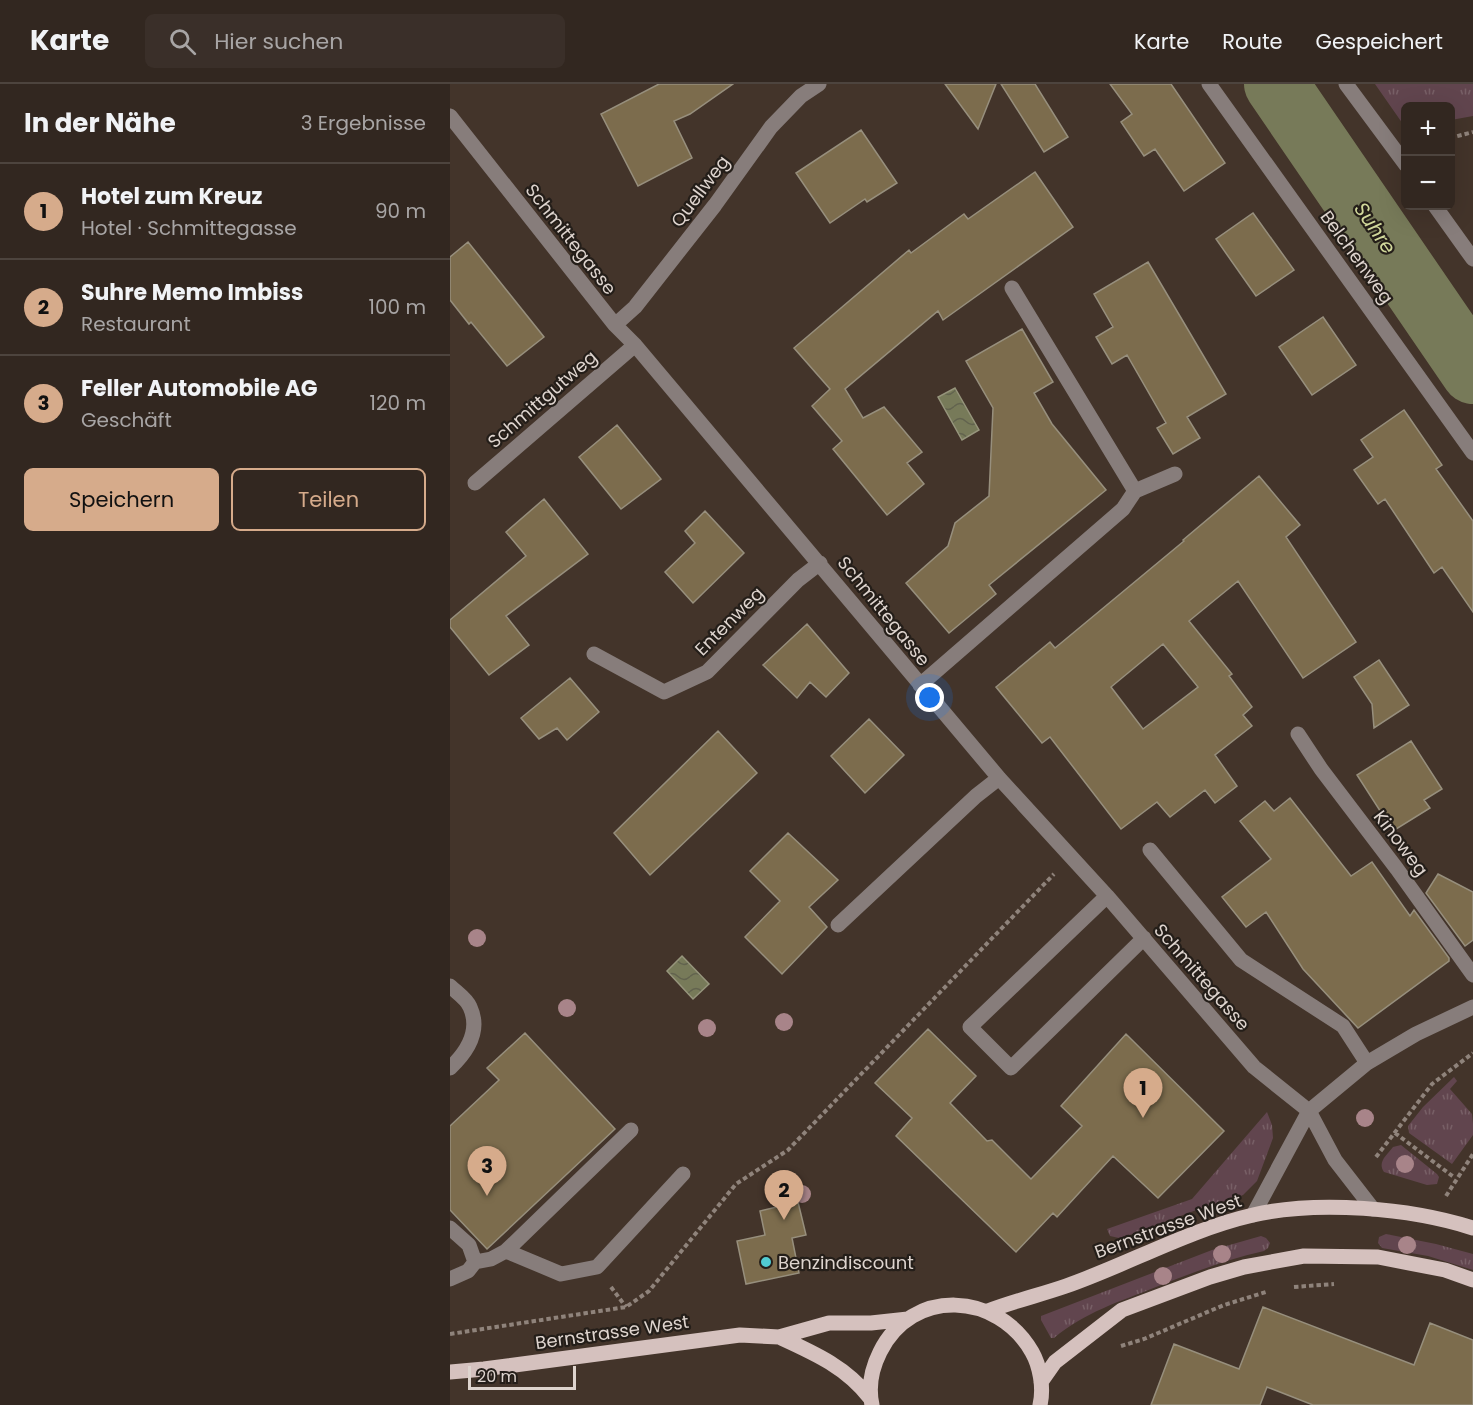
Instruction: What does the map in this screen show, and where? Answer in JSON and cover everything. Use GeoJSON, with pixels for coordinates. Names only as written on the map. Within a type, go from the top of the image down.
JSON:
{"type":"FeatureCollection","features":[{"type":"Feature","properties":{"kind":"main road","name":"Bernstrasse West"},"geometry":{"type":"LineString","coordinates":[[988,1311],[1066,1286],[1208,1229],[1253,1215],[1308,1207],[1373,1209],[1450,1221],[1473,1228]]}},
{"type":"Feature","properties":{"kind":"main road"},"geometry":{"type":"LineString","coordinates":[[1041,1382],[1055,1362],[1122,1310],[1210,1277],[1244,1267],[1304,1256],[1378,1257],[1445,1270],[1473,1280]]}},
{"type":"Feature","properties":{"kind":"main road"},"geometry":{"type":"LineString","coordinates":[[871,1402],[875,1362],[883,1345],[894,1330],[908,1319],[939,1306],[956,1304],[988,1311],[1008,1322],[1024,1339],[1036,1359],[1041,1382],[1040,1405]]}},
{"type":"Feature","properties":{"kind":"main road","name":"Bernstrasse West"},"geometry":{"type":"LineString","coordinates":[[450,1372],[740,1335],[779,1337],[829,1323],[871,1323],[908,1319]]}},
{"type":"Feature","properties":{"kind":"main road","name":"Bernstrasse West"},"geometry":{"type":"LineString","coordinates":[[779,1337],[825,1358],[858,1382],[871,1402]]}},
{"type":"Feature","properties":{"kind":"street","name":"Quellweg"},"geometry":{"type":"LineString","coordinates":[[615,325],[642,297],[771,127],[801,96],[819,84]]}},
{"type":"Feature","properties":{"kind":"street","name":"Belchenweg"},"geometry":{"type":"LineString","coordinates":[[1209,84],[1473,453]]}},
{"type":"Feature","properties":{"kind":"street"},"geometry":{"type":"LineString","coordinates":[[1346,84],[1401,158]]}},
{"type":"Feature","properties":{"kind":"street","name":"Schmittegasse"},"geometry":{"type":"LineString","coordinates":[[450,116],[615,325],[635,345],[820,563],[999,778],[1107,896],[1254,1067],[1309,1111]]}},
{"type":"Feature","properties":{"kind":"street"},"geometry":{"type":"LineString","coordinates":[[1438,210],[1473,259]]}},
{"type":"Feature","properties":{"kind":"street"},"geometry":{"type":"LineString","coordinates":[[1012,288],[1135,491]]}},
{"type":"Feature","properties":{"kind":"street","name":"Schmittgutweg"},"geometry":{"type":"LineString","coordinates":[[476,483],[635,345]]}},
{"type":"Feature","properties":{"kind":"street"},"geometry":{"type":"LineString","coordinates":[[920,685],[1123,508],[1135,491],[1175,474]]}},
{"type":"Feature","properties":{"kind":"street","name":"Entenweg"},"geometry":{"type":"LineString","coordinates":[[594,654],[664,692],[707,672],[798,580],[820,563]]}},
{"type":"Feature","properties":{"kind":"street","name":"Kinoweg"},"geometry":{"type":"LineString","coordinates":[[1298,734],[1320,769],[1397,869],[1473,975]]}},
{"type":"Feature","properties":{"kind":"street"},"geometry":{"type":"LineString","coordinates":[[838,925],[976,796],[999,778]]}},
{"type":"Feature","properties":{"kind":"street"},"geometry":{"type":"LineString","coordinates":[[1150,850],[1241,960],[1343,1026],[1367,1063]]}},
{"type":"Feature","properties":{"kind":"street"},"geometry":{"type":"LineString","coordinates":[[1107,896],[970,1026],[1011,1068],[1144,938]]}},
{"type":"Feature","properties":{"kind":"street"},"geometry":{"type":"LineString","coordinates":[[450,986],[470,1006],[474,1024],[471,1041],[462,1057],[450,1068]]}},
{"type":"Feature","properties":{"kind":"street"},"geometry":{"type":"LineString","coordinates":[[1253,1215],[1309,1111],[1367,1063],[1416,1034],[1473,1007]]}},
{"type":"Feature","properties":{"kind":"street"},"geometry":{"type":"LineString","coordinates":[[1309,1111],[1335,1160],[1373,1209]]}},
{"type":"Feature","properties":{"kind":"street"},"geometry":{"type":"LineString","coordinates":[[450,1279],[468,1271],[475,1262],[491,1259],[506,1251],[631,1130]]}},
{"type":"Feature","properties":{"kind":"street"},"geometry":{"type":"LineString","coordinates":[[506,1251],[561,1274],[597,1267],[683,1174]]}},
{"type":"Feature","properties":{"kind":"street"},"geometry":{"type":"LineString","coordinates":[[450,1228],[469,1245],[475,1262]]}},
{"type":"Feature","properties":{"kind":"path"},"geometry":{"type":"LineString","coordinates":[[1455,137],[1473,132]]}},
{"type":"Feature","properties":{"kind":"path"},"geometry":{"type":"LineString","coordinates":[[450,1334],[626,1307],[649,1291],[736,1184],[788,1150],[1047,882],[1073,858]]}},
{"type":"Feature","properties":{"kind":"path"},"geometry":{"type":"LineString","coordinates":[[1376,1157],[1432,1084],[1473,1053]]}},
{"type":"Feature","properties":{"kind":"path"},"geometry":{"type":"LineString","coordinates":[[1395,1132],[1455,1178]]}},
{"type":"Feature","properties":{"kind":"path"},"geometry":{"type":"LineString","coordinates":[[1446,1196],[1455,1178],[1473,1154]]}},
{"type":"Feature","properties":{"kind":"path"},"geometry":{"type":"LineString","coordinates":[[1291,1287],[1305,1286]]}},
{"type":"Feature","properties":{"kind":"path"},"geometry":{"type":"LineString","coordinates":[[1111,1347],[1123,1346],[1144,1339],[1224,1305],[1272,1291]]}},
{"type":"Feature","properties":{"kind":"green space"},"geometry":{"type":"Polygon","coordinates":[[[1375,84],[1473,84],[1473,116],[1455,119],[1455,102],[1401,102],[1401,121],[1375,84]]]}},
{"type":"Feature","properties":{"kind":"green space"},"geometry":{"type":"Polygon","coordinates":[[[1454,1077],[1457,1081],[1450,1089],[1472,1114],[1473,1135],[1452,1164],[1409,1133],[1408,1126],[1423,1107],[1454,1077]]]}},
{"type":"Feature","properties":{"kind":"green space"},"geometry":{"type":"Polygon","coordinates":[[[1267,1112],[1272,1125],[1273,1138],[1257,1181],[1243,1195],[1127,1236],[1119,1238],[1110,1236],[1107,1229],[1192,1199],[1267,1112]]]}},
{"type":"Feature","properties":{"kind":"green space"},"geometry":{"type":"Polygon","coordinates":[[[1401,1145],[1437,1174],[1439,1177],[1437,1184],[1427,1185],[1384,1172],[1382,1165],[1384,1159],[1393,1147],[1401,1145]]]}},
{"type":"Feature","properties":{"kind":"green space"},"geometry":{"type":"Polygon","coordinates":[[[1386,1234],[1473,1254],[1473,1270],[1428,1256],[1382,1248],[1378,1243],[1379,1237],[1386,1234]]]}},
{"type":"Feature","properties":{"kind":"green space"},"geometry":{"type":"Polygon","coordinates":[[[1261,1236],[1270,1243],[1264,1251],[1210,1267],[1116,1303],[1090,1314],[1054,1338],[1051,1338],[1041,1320],[1041,1316],[1212,1250],[1261,1236]]]}},
{"type":"Feature","properties":{"kind":"water"},"geometry":{"type":"Polygon","coordinates":[[[955,388],[979,430],[962,440],[938,397],[955,388]]]}},
{"type":"Feature","properties":{"kind":"water"},"geometry":{"type":"Polygon","coordinates":[[[682,956],[709,984],[693,999],[667,971],[682,956]]]}},
{"type":"Feature","properties":{"kind":"building"},"geometry":{"type":"Polygon","coordinates":[[[659,84],[733,84],[690,114],[674,121],[692,158],[638,186],[601,114],[659,84]]]}},
{"type":"Feature","properties":{"kind":"building"},"geometry":{"type":"Polygon","coordinates":[[[945,84],[996,84],[978,129],[945,84]]]}},
{"type":"Feature","properties":{"kind":"building"},"geometry":{"type":"Polygon","coordinates":[[[1001,84],[1035,84],[1068,137],[1044,152],[1001,84]]]}},
{"type":"Feature","properties":{"kind":"building"},"geometry":{"type":"Polygon","coordinates":[[[1110,84],[1171,84],[1225,163],[1184,191],[1155,149],[1144,156],[1121,122],[1132,114],[1110,84]]]}},
{"type":"Feature","properties":{"kind":"building"},"geometry":{"type":"Polygon","coordinates":[[[861,130],[897,183],[867,202],[865,199],[830,223],[796,173],[861,130]]]}},
{"type":"Feature","properties":{"kind":"building"},"geometry":{"type":"Polygon","coordinates":[[[1035,172],[1073,227],[943,320],[938,311],[845,389],[863,418],[884,407],[922,452],[907,463],[924,484],[887,515],[833,449],[842,441],[812,406],[830,389],[794,348],[909,250],[911,253],[964,214],[968,219],[1035,172]]]}},
{"type":"Feature","properties":{"kind":"building"},"geometry":{"type":"Polygon","coordinates":[[[1253,213],[1294,270],[1256,296],[1216,239],[1253,213]]]}},
{"type":"Feature","properties":{"kind":"building"},"geometry":{"type":"Polygon","coordinates":[[[468,242],[544,337],[507,366],[450,300],[450,257],[468,242]]]}},
{"type":"Feature","properties":{"kind":"building"},"geometry":{"type":"Polygon","coordinates":[[[1148,262],[1226,394],[1187,417],[1200,438],[1173,454],[1157,428],[1166,423],[1127,355],[1112,364],[1096,337],[1113,327],[1094,294],[1148,262]]]}},
{"type":"Feature","properties":{"kind":"building"},"geometry":{"type":"Polygon","coordinates":[[[1323,317],[1356,365],[1312,395],[1279,347],[1323,317]]]}},
{"type":"Feature","properties":{"kind":"building"},"geometry":{"type":"Polygon","coordinates":[[[1022,329],[1053,382],[1034,393],[1052,424],[1106,490],[989,585],[996,594],[949,633],[906,583],[948,546],[955,523],[989,496],[993,408],[966,361],[1022,329]]]}},
{"type":"Feature","properties":{"kind":"building"},"geometry":{"type":"Polygon","coordinates":[[[1404,410],[1442,465],[1436,469],[1473,521],[1473,612],[1442,567],[1434,573],[1385,499],[1378,504],[1354,470],[1373,457],[1361,440],[1404,410]]]}},
{"type":"Feature","properties":{"kind":"building"},"geometry":{"type":"Polygon","coordinates":[[[617,425],[661,479],[621,509],[579,457],[617,425]]]}},
{"type":"Feature","properties":{"kind":"building"},"geometry":{"type":"Polygon","coordinates":[[[1259,476],[1300,525],[1286,537],[1356,642],[1303,678],[1238,581],[1189,621],[1232,674],[1229,676],[1252,707],[1243,715],[1252,726],[1215,755],[1237,786],[1215,803],[1205,790],[1170,817],[1157,802],[1121,829],[1050,737],[1042,743],[996,687],[1050,642],[1055,648],[1259,476]],[[1163,644],[1111,687],[1143,729],[1198,687],[1163,644]]]}},
{"type":"Feature","properties":{"kind":"building"},"geometry":{"type":"Polygon","coordinates":[[[544,499],[588,554],[506,616],[529,645],[489,675],[450,627],[450,620],[526,556],[506,532],[544,499]]]}},
{"type":"Feature","properties":{"kind":"building"},"geometry":{"type":"Polygon","coordinates":[[[705,511],[744,553],[693,603],[665,572],[695,543],[685,531],[705,511]]]}},
{"type":"Feature","properties":{"kind":"building"},"geometry":{"type":"Polygon","coordinates":[[[807,624],[849,673],[826,697],[810,682],[797,698],[763,665],[807,624]]]}},
{"type":"Feature","properties":{"kind":"building"},"geometry":{"type":"Polygon","coordinates":[[[1379,660],[1409,705],[1374,728],[1372,704],[1354,677],[1379,660]]]}},
{"type":"Feature","properties":{"kind":"building"},"geometry":{"type":"Polygon","coordinates":[[[570,678],[599,712],[567,740],[557,728],[539,739],[521,718],[570,678]]]}},
{"type":"Feature","properties":{"kind":"building"},"geometry":{"type":"Polygon","coordinates":[[[869,719],[904,755],[865,793],[831,756],[869,719]]]}},
{"type":"Feature","properties":{"kind":"building"},"geometry":{"type":"Polygon","coordinates":[[[718,731],[757,773],[650,875],[614,833],[718,731]]]}},
{"type":"Feature","properties":{"kind":"building"},"geometry":{"type":"Polygon","coordinates":[[[1411,741],[1442,789],[1424,800],[1430,808],[1393,831],[1357,775],[1411,741]]]}},
{"type":"Feature","properties":{"kind":"building"},"geometry":{"type":"Polygon","coordinates":[[[1290,798],[1351,876],[1372,862],[1410,916],[1414,910],[1449,958],[1449,961],[1358,1028],[1303,969],[1266,912],[1246,927],[1222,897],[1271,859],[1240,821],[1265,801],[1274,811],[1290,798]]]}},
{"type":"Feature","properties":{"kind":"building"},"geometry":{"type":"Polygon","coordinates":[[[788,833],[838,880],[809,907],[827,927],[782,974],[745,937],[780,901],[750,871],[788,833]]]}},
{"type":"Feature","properties":{"kind":"building"},"geometry":{"type":"Polygon","coordinates":[[[1438,874],[1473,892],[1473,940],[1465,946],[1426,893],[1438,874]]]}},
{"type":"Feature","properties":{"kind":"building"},"geometry":{"type":"Polygon","coordinates":[[[928,1029],[976,1076],[950,1103],[987,1141],[992,1140],[1031,1179],[1082,1126],[1061,1106],[1126,1034],[1224,1131],[1158,1198],[1113,1156],[1057,1217],[1053,1213],[1016,1252],[896,1136],[912,1118],[875,1083],[928,1029]]]}},
{"type":"Feature","properties":{"kind":"building"},"geometry":{"type":"Polygon","coordinates":[[[525,1033],[615,1129],[487,1249],[450,1210],[450,1126],[499,1080],[487,1068],[525,1033]]]}},
{"type":"Feature","properties":{"kind":"building"},"geometry":{"type":"Polygon","coordinates":[[[798,1202],[806,1235],[792,1238],[799,1273],[746,1284],[737,1241],[765,1235],[760,1211],[798,1202]]]}},
{"type":"Feature","properties":{"kind":"building"},"geometry":{"type":"Polygon","coordinates":[[[1263,1307],[1414,1365],[1430,1323],[1473,1340],[1473,1405],[1313,1405],[1267,1387],[1260,1405],[1151,1405],[1174,1344],[1239,1369],[1263,1307]]]}},
{"type":"Feature","properties":{"kind":"waterway","name":"Suhre"},"geometry":{"type":"LineString","coordinates":[[1276,84],[1473,372]]}},
{"type":"Feature","properties":{"kind":"place","name":"Hotel zum Kreuz"},"geometry":{"type":"Point","coordinates":[1143,1118]}},
{"type":"Feature","properties":{"kind":"place","name":"Feller Automobile AG"},"geometry":{"type":"Point","coordinates":[487,1196]}},
{"type":"Feature","properties":{"kind":"place","name":"Suhre Memo Imbiss"},"geometry":{"type":"Point","coordinates":[784,1220]}},
{"type":"Feature","properties":{"kind":"place","name":"Benzindiscount"},"geometry":{"type":"Point","coordinates":[766,1262]}}]}
